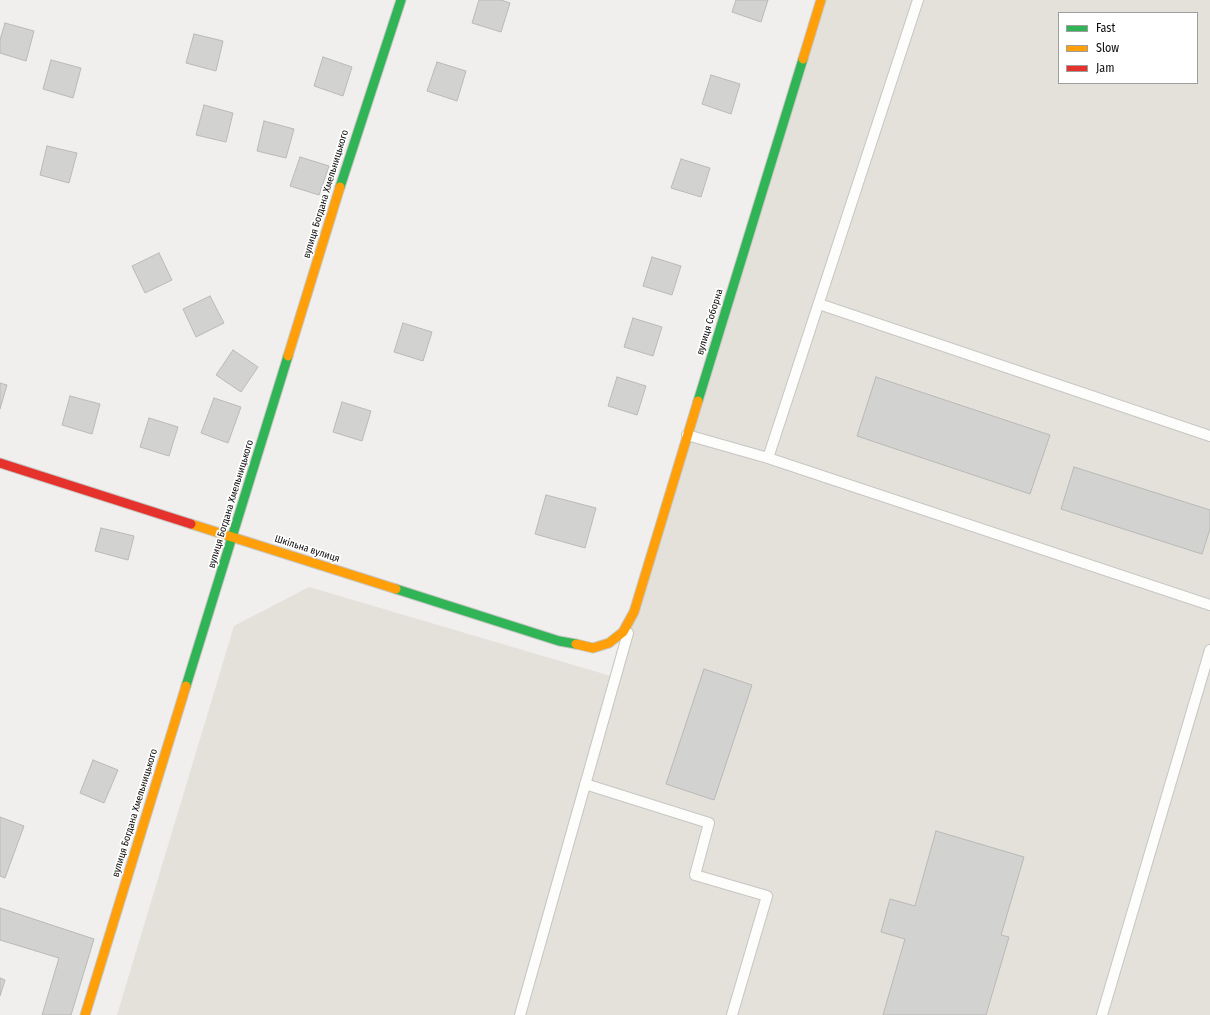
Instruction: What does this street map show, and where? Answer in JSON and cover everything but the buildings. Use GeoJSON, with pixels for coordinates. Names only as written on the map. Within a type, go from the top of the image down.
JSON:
{"type":"FeatureCollection","features":[{"type":"Feature","properties":{"kind":"street","name":"вулиця Богдана Хмельницького"},"geometry":{"type":"LineString","coordinates":[[85,1013],[357,133],[401,0]]}},
{"type":"Feature","properties":{"kind":"street","name":"вулиця Соборна"},"geometry":{"type":"LineString","coordinates":[[609,644],[623,632],[634,612],[821,0]]}},
{"type":"Feature","properties":{"kind":"street","name":"Шкільна вулиця"},"geometry":{"type":"LineString","coordinates":[[0,463],[559,641],[593,648],[609,644]]}},
{"type":"Feature","properties":{"kind":"lane"},"geometry":{"type":"LineString","coordinates":[[768,458],[918,0]]}},
{"type":"Feature","properties":{"kind":"lane"},"geometry":{"type":"LineString","coordinates":[[819,304],[1210,436]]}},
{"type":"Feature","properties":{"kind":"lane"},"geometry":{"type":"LineString","coordinates":[[687,435],[768,458],[1210,605]]}},
{"type":"Feature","properties":{"kind":"lane"},"geometry":{"type":"LineString","coordinates":[[520,1015],[634,612]]}},
{"type":"Feature","properties":{"kind":"lane"},"geometry":{"type":"LineString","coordinates":[[1102,1015],[1210,650]]}},
{"type":"Feature","properties":{"kind":"lane"},"geometry":{"type":"LineString","coordinates":[[585,784],[709,823],[695,875],[767,896],[732,1015]]}},
{"type":"Feature","properties":{"kind":"lane"},"geometry":{"type":"LineString","coordinates":[[85,1013],[98,1015]]}},
{"type":"Feature","properties":{"kind":"shaded area"},"geometry":{"type":"Polygon","coordinates":[[[821,0],[1210,0],[1210,1015],[117,1015],[234,626],[309,587],[621,679],[623,632],[821,0]]]}},
{"type":"Feature","properties":{"kind":"traffic: fast"},"geometry":{"type":"LineString","coordinates":[[340,187],[401,0]]}},
{"type":"Feature","properties":{"kind":"traffic: fast"},"geometry":{"type":"LineString","coordinates":[[698,401],[803,59]]}},
{"type":"Feature","properties":{"kind":"traffic: fast"},"geometry":{"type":"LineString","coordinates":[[186,686],[288,356]]}},
{"type":"Feature","properties":{"kind":"traffic: fast"},"geometry":{"type":"LineString","coordinates":[[396,589],[559,641],[576,644]]}},
{"type":"Feature","properties":{"kind":"traffic: slow"},"geometry":{"type":"LineString","coordinates":[[803,59],[821,0]]}},
{"type":"Feature","properties":{"kind":"traffic: slow"},"geometry":{"type":"LineString","coordinates":[[288,356],[340,187]]}},
{"type":"Feature","properties":{"kind":"traffic: slow"},"geometry":{"type":"LineString","coordinates":[[576,644],[593,648],[609,643],[623,632],[634,612],[698,401]]}},
{"type":"Feature","properties":{"kind":"traffic: slow"},"geometry":{"type":"LineString","coordinates":[[191,524],[396,589]]}},
{"type":"Feature","properties":{"kind":"traffic: slow"},"geometry":{"type":"LineString","coordinates":[[85,1015],[186,686]]}},
{"type":"Feature","properties":{"kind":"traffic: jam"},"geometry":{"type":"LineString","coordinates":[[0,463],[191,524]]}}]}
